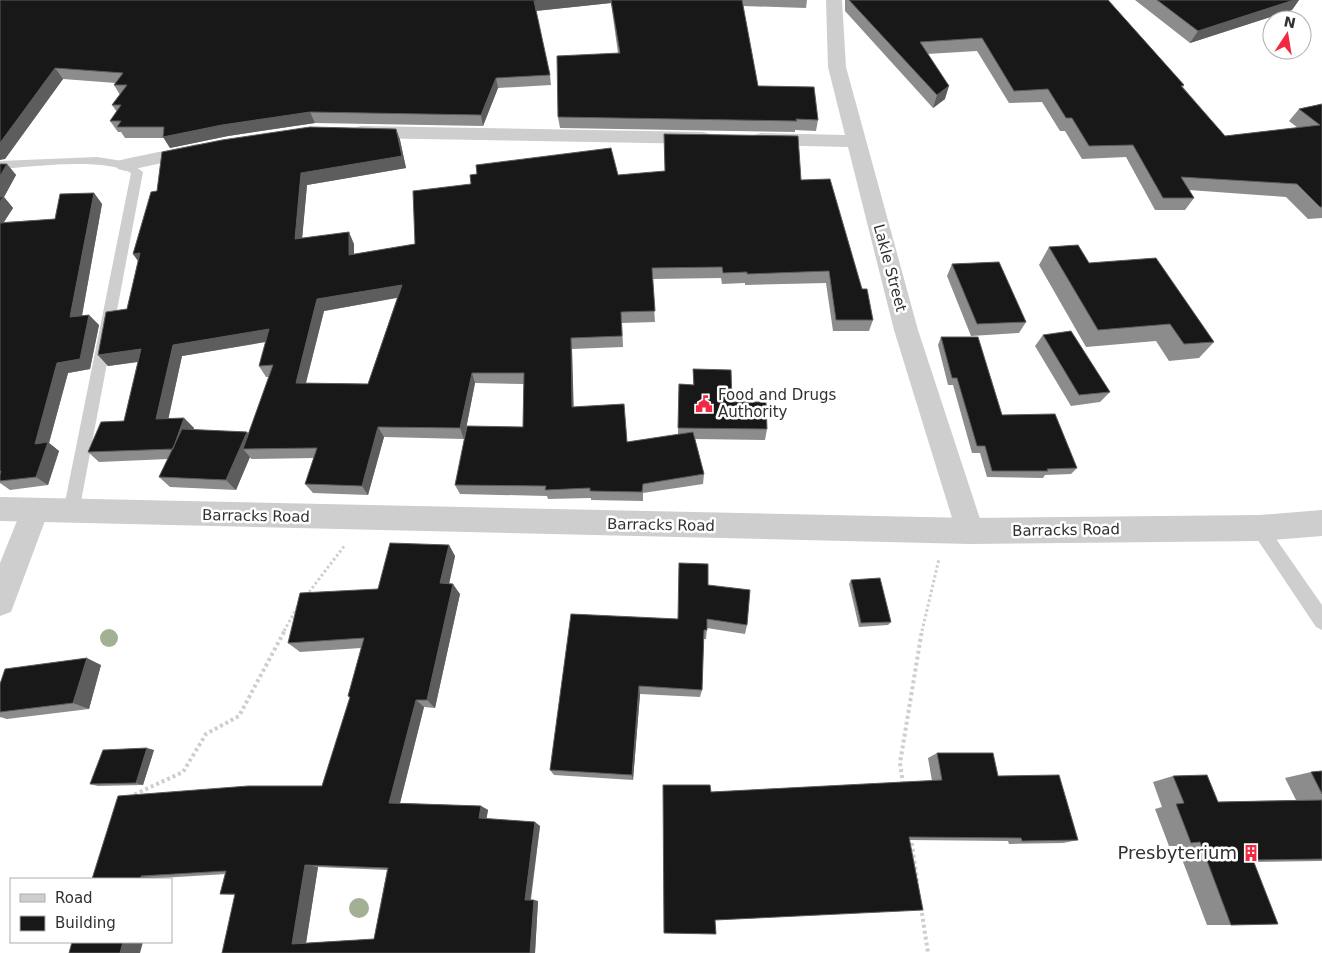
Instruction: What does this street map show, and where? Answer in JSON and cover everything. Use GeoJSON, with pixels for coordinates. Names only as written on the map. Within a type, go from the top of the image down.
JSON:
{"type":"FeatureCollection","features":[{"type":"Feature","properties":{"kind":"street","name":"Lakle Street"},"geometry":{"type":"LineString","coordinates":[[834,0],[837,67],[906,330],[970,532]]}},
{"type":"Feature","properties":{"kind":"street"},"geometry":{"type":"LineString","coordinates":[[344,132],[718,138]]}},
{"type":"Feature","properties":{"kind":"street"},"geometry":{"type":"LineString","coordinates":[[738,138],[856,141]]}},
{"type":"Feature","properties":{"kind":"street"},"geometry":{"type":"LineString","coordinates":[[125,164],[218,146]]}},
{"type":"Feature","properties":{"kind":"street","name":"Barracks Road"},"geometry":{"type":"LineString","coordinates":[[0,509],[970,532],[1259,528],[1322,523]]}},
{"type":"Feature","properties":{"kind":"street"},"geometry":{"type":"LineString","coordinates":[[0,602],[35,510]]}},
{"type":"Feature","properties":{"kind":"lane"},"geometry":{"type":"LineString","coordinates":[[0,165],[97,161],[125,164],[137,172],[71,512]]}},
{"type":"Feature","properties":{"kind":"lane"},"geometry":{"type":"LineString","coordinates":[[1259,528],[1322,622]]}},
{"type":"Feature","properties":{"kind":"path"},"geometry":{"type":"LineString","coordinates":[[127,804],[130,795],[183,772],[206,734],[238,716],[298,606],[366,518]]}},
{"type":"Feature","properties":{"kind":"path"},"geometry":{"type":"LineString","coordinates":[[904,792],[900,763],[919,645],[939,559],[970,532]]}},
{"type":"Feature","properties":{"kind":"path"},"geometry":{"type":"LineString","coordinates":[[910,830],[918,886]]}},
{"type":"Feature","properties":{"kind":"path"},"geometry":{"type":"LineString","coordinates":[[921,906],[928,953]]}},
{"type":"Feature","properties":{"kind":"building"},"geometry":{"type":"Polygon","coordinates":[[[0,0],[542,0],[534,1],[550,75],[496,78],[481,115],[310,112],[222,125],[163,137],[164,127],[117,127],[121,121],[110,121],[121,105],[112,105],[127,85],[114,85],[123,73],[55,68],[0,143],[0,0]]]}},
{"type":"Feature","properties":{"kind":"building"},"geometry":{"type":"Polygon","coordinates":[[[611,0],[742,0],[758,86],[814,87],[818,120],[558,117],[557,56],[620,53],[611,0]]]}},
{"type":"Feature","properties":{"kind":"building"},"geometry":{"type":"Polygon","coordinates":[[[849,0],[1108,0],[1184,85],[1181,86],[1225,136],[1320,125],[1299,109],[1322,104],[1322,207],[1297,184],[1181,177],[1194,198],[1163,198],[1133,145],[1089,146],[1072,118],[1066,118],[1048,89],[1014,91],[982,38],[920,42],[949,86],[937,95],[849,0]]]}},
{"type":"Feature","properties":{"kind":"building"},"geometry":{"type":"Polygon","coordinates":[[[1157,0],[1294,0],[1262,10],[1198,31],[1157,0]]]}},
{"type":"Feature","properties":{"kind":"building"},"geometry":{"type":"Polygon","coordinates":[[[310,127],[396,129],[402,156],[301,173],[295,239],[349,232],[349,255],[415,244],[413,191],[471,184],[470,175],[477,174],[476,165],[611,148],[618,175],[665,171],[664,134],[798,136],[801,180],[830,179],[862,289],[867,289],[873,320],[836,320],[829,271],[747,274],[747,272],[723,273],[722,267],[652,268],[655,311],[621,312],[622,336],[571,338],[572,407],[624,404],[627,442],[693,432],[704,474],[643,484],[642,492],[590,491],[590,488],[545,490],[546,486],[455,485],[467,426],[523,427],[524,373],[472,373],[460,428],[378,427],[362,486],[305,484],[317,448],[243,449],[273,365],[259,366],[269,329],[173,345],[156,419],[184,418],[173,449],[88,452],[101,422],[124,421],[141,349],[98,355],[106,312],[127,309],[140,253],[133,254],[151,192],[157,191],[162,152],[222,140],[310,127]],[[402,285],[317,299],[296,383],[368,384],[402,285]]]}},
{"type":"Feature","properties":{"kind":"building"},"geometry":{"type":"Polygon","coordinates":[[[0,164],[7,164],[0,176],[0,164]]]}},
{"type":"Feature","properties":{"kind":"building"},"geometry":{"type":"Polygon","coordinates":[[[94,193],[70,317],[89,315],[80,359],[57,363],[35,444],[48,442],[36,477],[0,481],[0,223],[55,219],[60,194],[94,193]]]}},
{"type":"Feature","properties":{"kind":"building"},"geometry":{"type":"Polygon","coordinates":[[[1078,245],[1089,263],[1156,258],[1214,342],[1184,344],[1170,324],[1098,330],[1049,247],[1078,245]]]}},
{"type":"Feature","properties":{"kind":"building"},"geometry":{"type":"Polygon","coordinates":[[[999,262],[1026,322],[977,324],[952,264],[999,262]]]}},
{"type":"Feature","properties":{"kind":"building"},"geometry":{"type":"Polygon","coordinates":[[[1071,331],[1110,392],[1079,395],[1043,335],[1071,331]]]}},
{"type":"Feature","properties":{"kind":"building"},"geometry":{"type":"Polygon","coordinates":[[[941,337],[978,337],[1002,415],[1055,414],[1077,468],[1047,469],[1048,471],[992,471],[985,446],[977,446],[957,378],[952,378],[941,337]]]}},
{"type":"Feature","properties":{"kind":"building","name":"Food and Drugs Authority"},"geometry":{"type":"Polygon","coordinates":[[[693,369],[731,370],[732,402],[766,402],[767,429],[678,428],[679,384],[694,385],[693,369]]]}},
{"type":"Feature","properties":{"kind":"building"},"geometry":{"type":"Polygon","coordinates":[[[182,429],[247,432],[226,480],[159,477],[182,429]]]}},
{"type":"Feature","properties":{"kind":"building"},"geometry":{"type":"Polygon","coordinates":[[[390,543],[449,545],[440,583],[453,584],[427,700],[416,700],[389,803],[481,806],[479,818],[535,822],[525,900],[534,900],[530,953],[222,953],[235,894],[220,894],[226,871],[141,876],[141,878],[92,878],[118,796],[248,786],[322,786],[350,697],[348,696],[364,638],[288,643],[300,593],[378,589],[390,543]],[[305,865],[292,944],[374,939],[388,868],[305,865]]]}},
{"type":"Feature","properties":{"kind":"building"},"geometry":{"type":"Polygon","coordinates":[[[679,563],[708,564],[708,585],[750,590],[747,625],[707,619],[707,630],[704,630],[702,690],[639,686],[632,775],[550,770],[571,614],[678,619],[679,563]]]}},
{"type":"Feature","properties":{"kind":"building"},"geometry":{"type":"Polygon","coordinates":[[[880,578],[891,622],[861,623],[851,580],[880,578]]]}},
{"type":"Feature","properties":{"kind":"building"},"geometry":{"type":"Polygon","coordinates":[[[87,658],[73,703],[0,712],[0,684],[5,669],[87,658]]]}},
{"type":"Feature","properties":{"kind":"building"},"geometry":{"type":"Polygon","coordinates":[[[147,748],[136,783],[90,784],[103,750],[147,748]]]}},
{"type":"Feature","properties":{"kind":"building"},"geometry":{"type":"Polygon","coordinates":[[[937,753],[993,753],[998,776],[1059,775],[1078,840],[1022,841],[1021,838],[909,837],[923,910],[715,920],[716,934],[664,933],[663,785],[710,785],[711,792],[942,780],[937,753]]]}},
{"type":"Feature","properties":{"kind":"building"},"geometry":{"type":"Polygon","coordinates":[[[1322,771],[1322,794],[1311,772],[1322,771]]]}},
{"type":"Feature","properties":{"kind":"building","name":"Presbyterium"},"geometry":{"type":"Polygon","coordinates":[[[1207,775],[1218,802],[1322,800],[1322,859],[1253,860],[1278,924],[1231,925],[1200,842],[1191,843],[1176,804],[1184,803],[1173,776],[1207,775]]]}},
{"type":"Feature","properties":{"kind":"building"},"geometry":{"type":"Polygon","coordinates":[[[72,943],[123,943],[120,953],[69,953],[72,943]]]}},
{"type":"Feature","properties":{"kind":"place","name":"Food and Drugs Authority"},"geometry":{"type":"Point","coordinates":[704,404]}},
{"type":"Feature","properties":{"kind":"place","name":"Presbyterium"},"geometry":{"type":"Point","coordinates":[1251,853]}}]}
